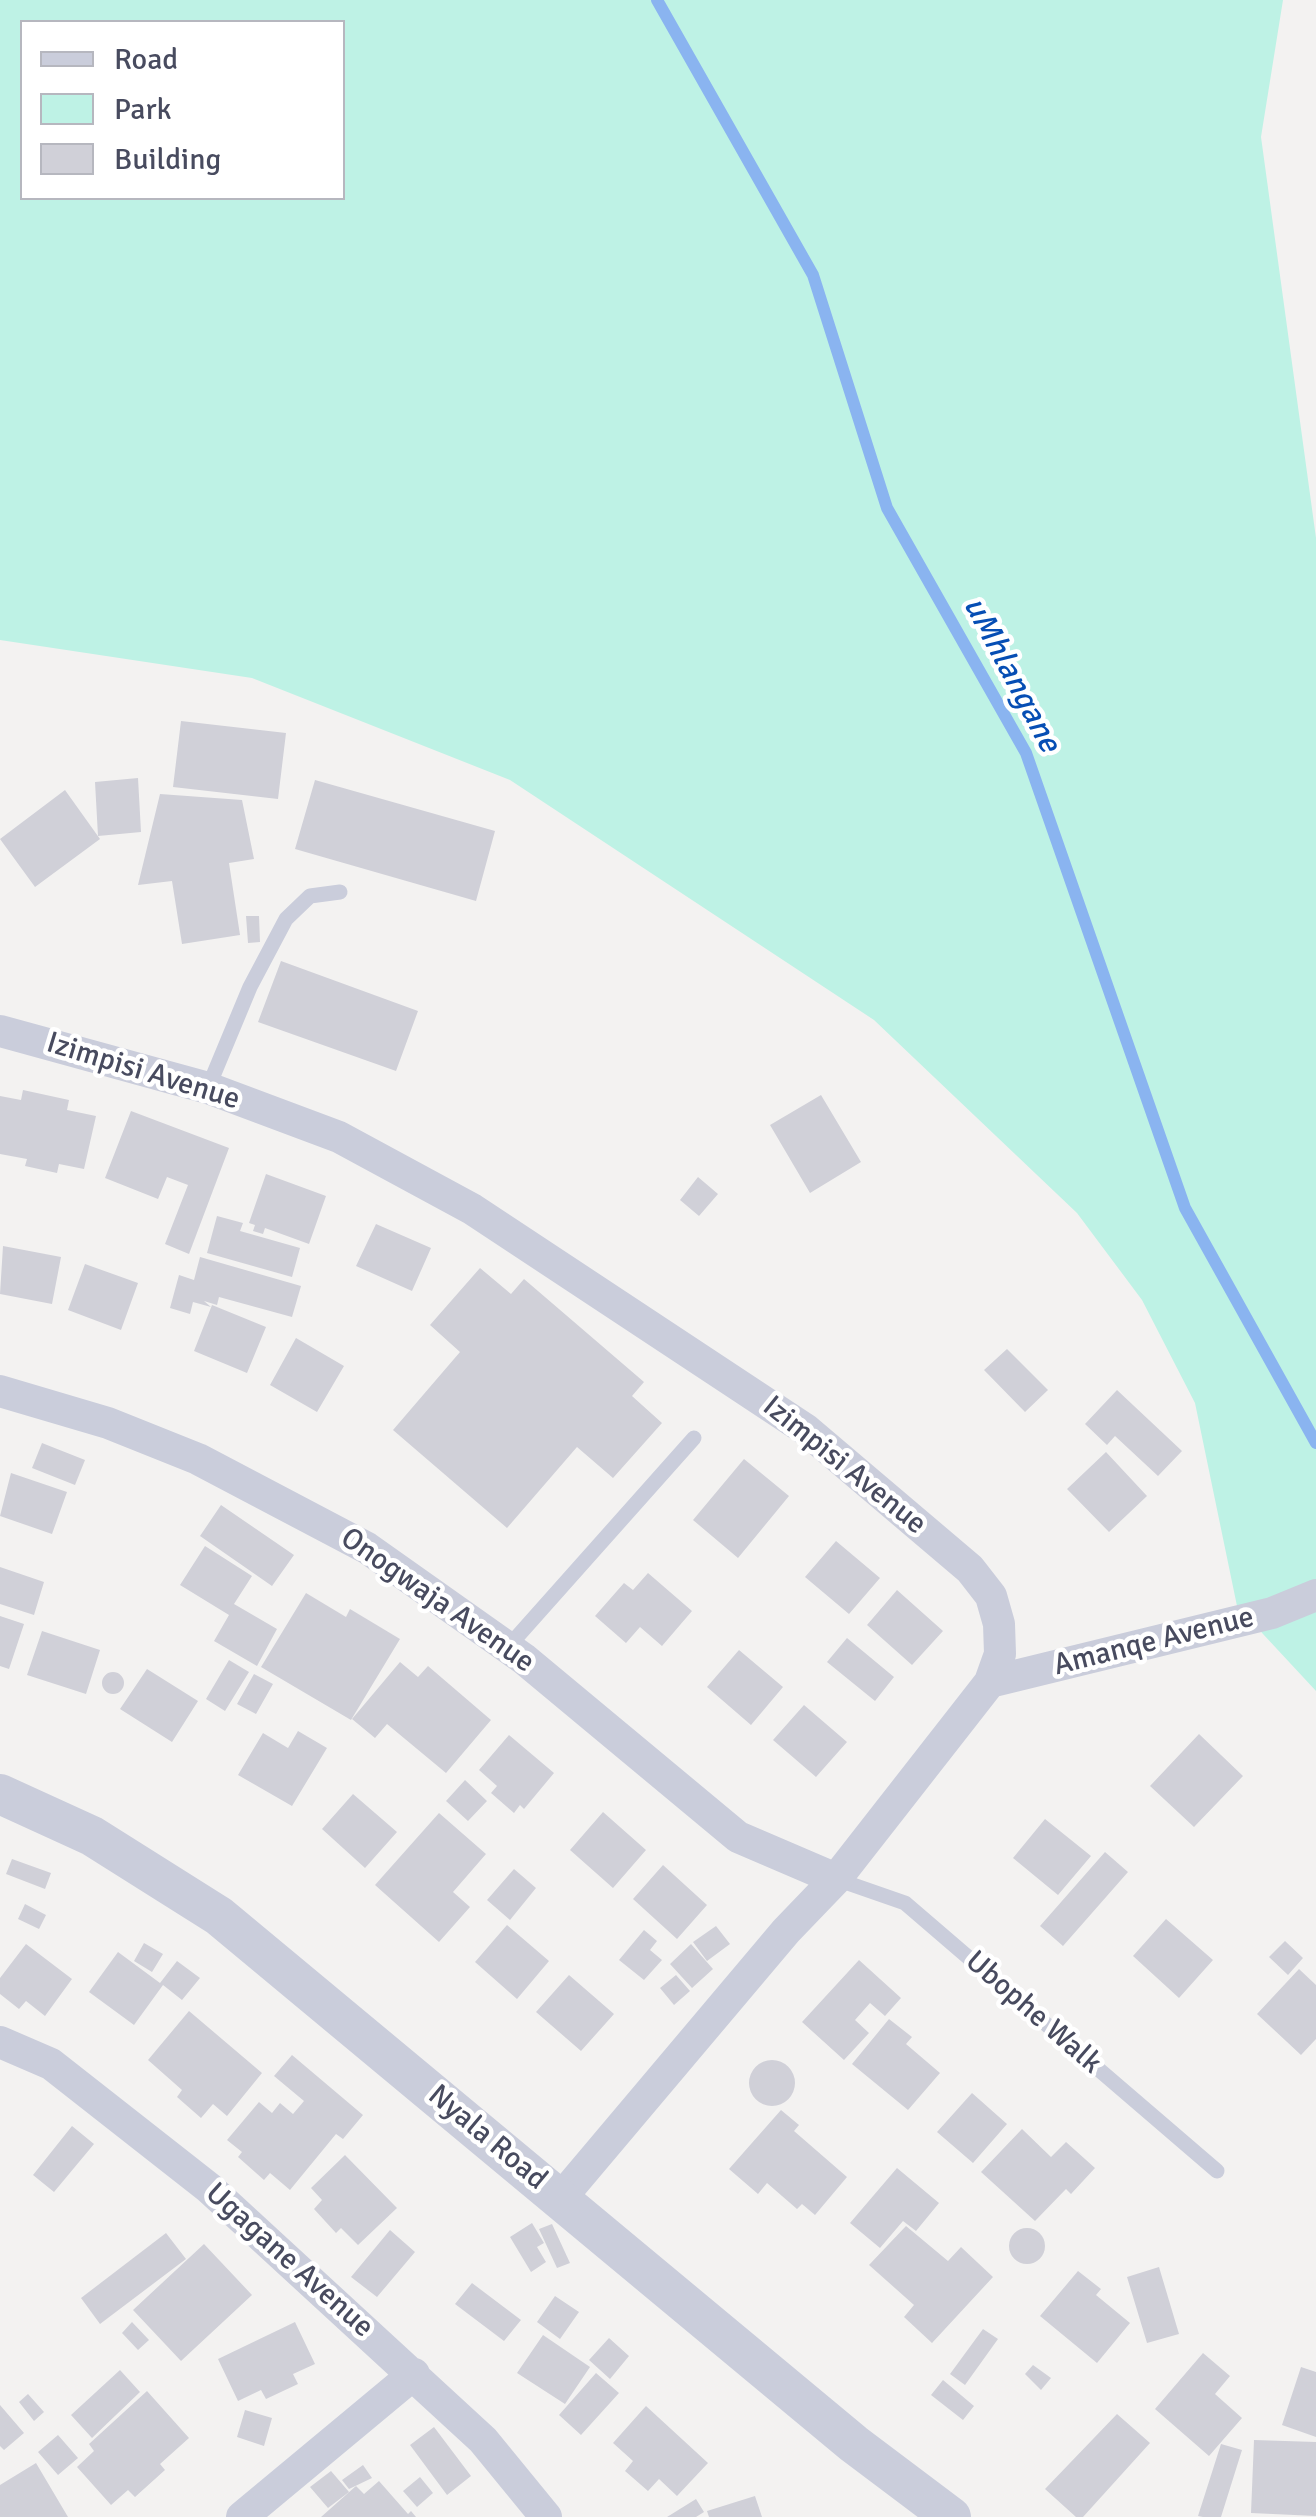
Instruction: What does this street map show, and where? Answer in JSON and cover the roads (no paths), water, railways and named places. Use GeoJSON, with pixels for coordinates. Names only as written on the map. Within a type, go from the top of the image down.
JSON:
{"type":"FeatureCollection","features":[{"type":"Feature","properties":{"kind":"street","name":"Izimpisi Avenue"},"geometry":{"type":"LineString","coordinates":[[0,1031],[208,1088],[338,1137],[472,1208],[805,1429],[970,1570],[990,1596],[999,1624],[1000,1654],[990,1682],[836,1879],[786,1931],[560,2199]]}},
{"type":"Feature","properties":{"kind":"street","name":"Onogwaja Avenue"},"geometry":{"type":"LineString","coordinates":[[0,1391],[108,1423],[274,1495],[422,1583],[508,1647],[738,1837],[836,1879]]}},
{"type":"Feature","properties":{"kind":"street","name":"Amanqe Avenue"},"geometry":{"type":"LineString","coordinates":[[990,1682],[1272,1613],[1316,1596]]}},
{"type":"Feature","properties":{"kind":"street","name":"Nyala Road"},"geometry":{"type":"LineString","coordinates":[[0,1794],[92,1836],[220,1916],[854,2444],[951,2517]]}},
{"type":"Feature","properties":{"kind":"street","name":"Ugagane Avenue"},"geometry":{"type":"LineString","coordinates":[[0,2042],[52,2064],[209,2188],[483,2440],[546,2517]]}},
{"type":"Feature","properties":{"kind":"street"},"geometry":{"type":"LineString","coordinates":[[242,2517],[414,2374]]}},
{"type":"Feature","properties":{"kind":"lane"},"geometry":{"type":"LineString","coordinates":[[208,1088],[250,987],[286,919],[310,896],[340,892]]}},
{"type":"Feature","properties":{"kind":"lane"},"geometry":{"type":"LineString","coordinates":[[508,1647],[694,1438]]}},
{"type":"Feature","properties":{"kind":"lane","name":"Ubophe Walk"},"geometry":{"type":"LineString","coordinates":[[836,1879],[905,1903],[1217,2171]]}},
{"type":"Feature","properties":{"kind":"waterway","name":"uMhlangane"},"geometry":{"type":"LineString","coordinates":[[657,0],[813,275],[887,508],[1026,753],[1185,1208],[1316,1443]]}}]}
